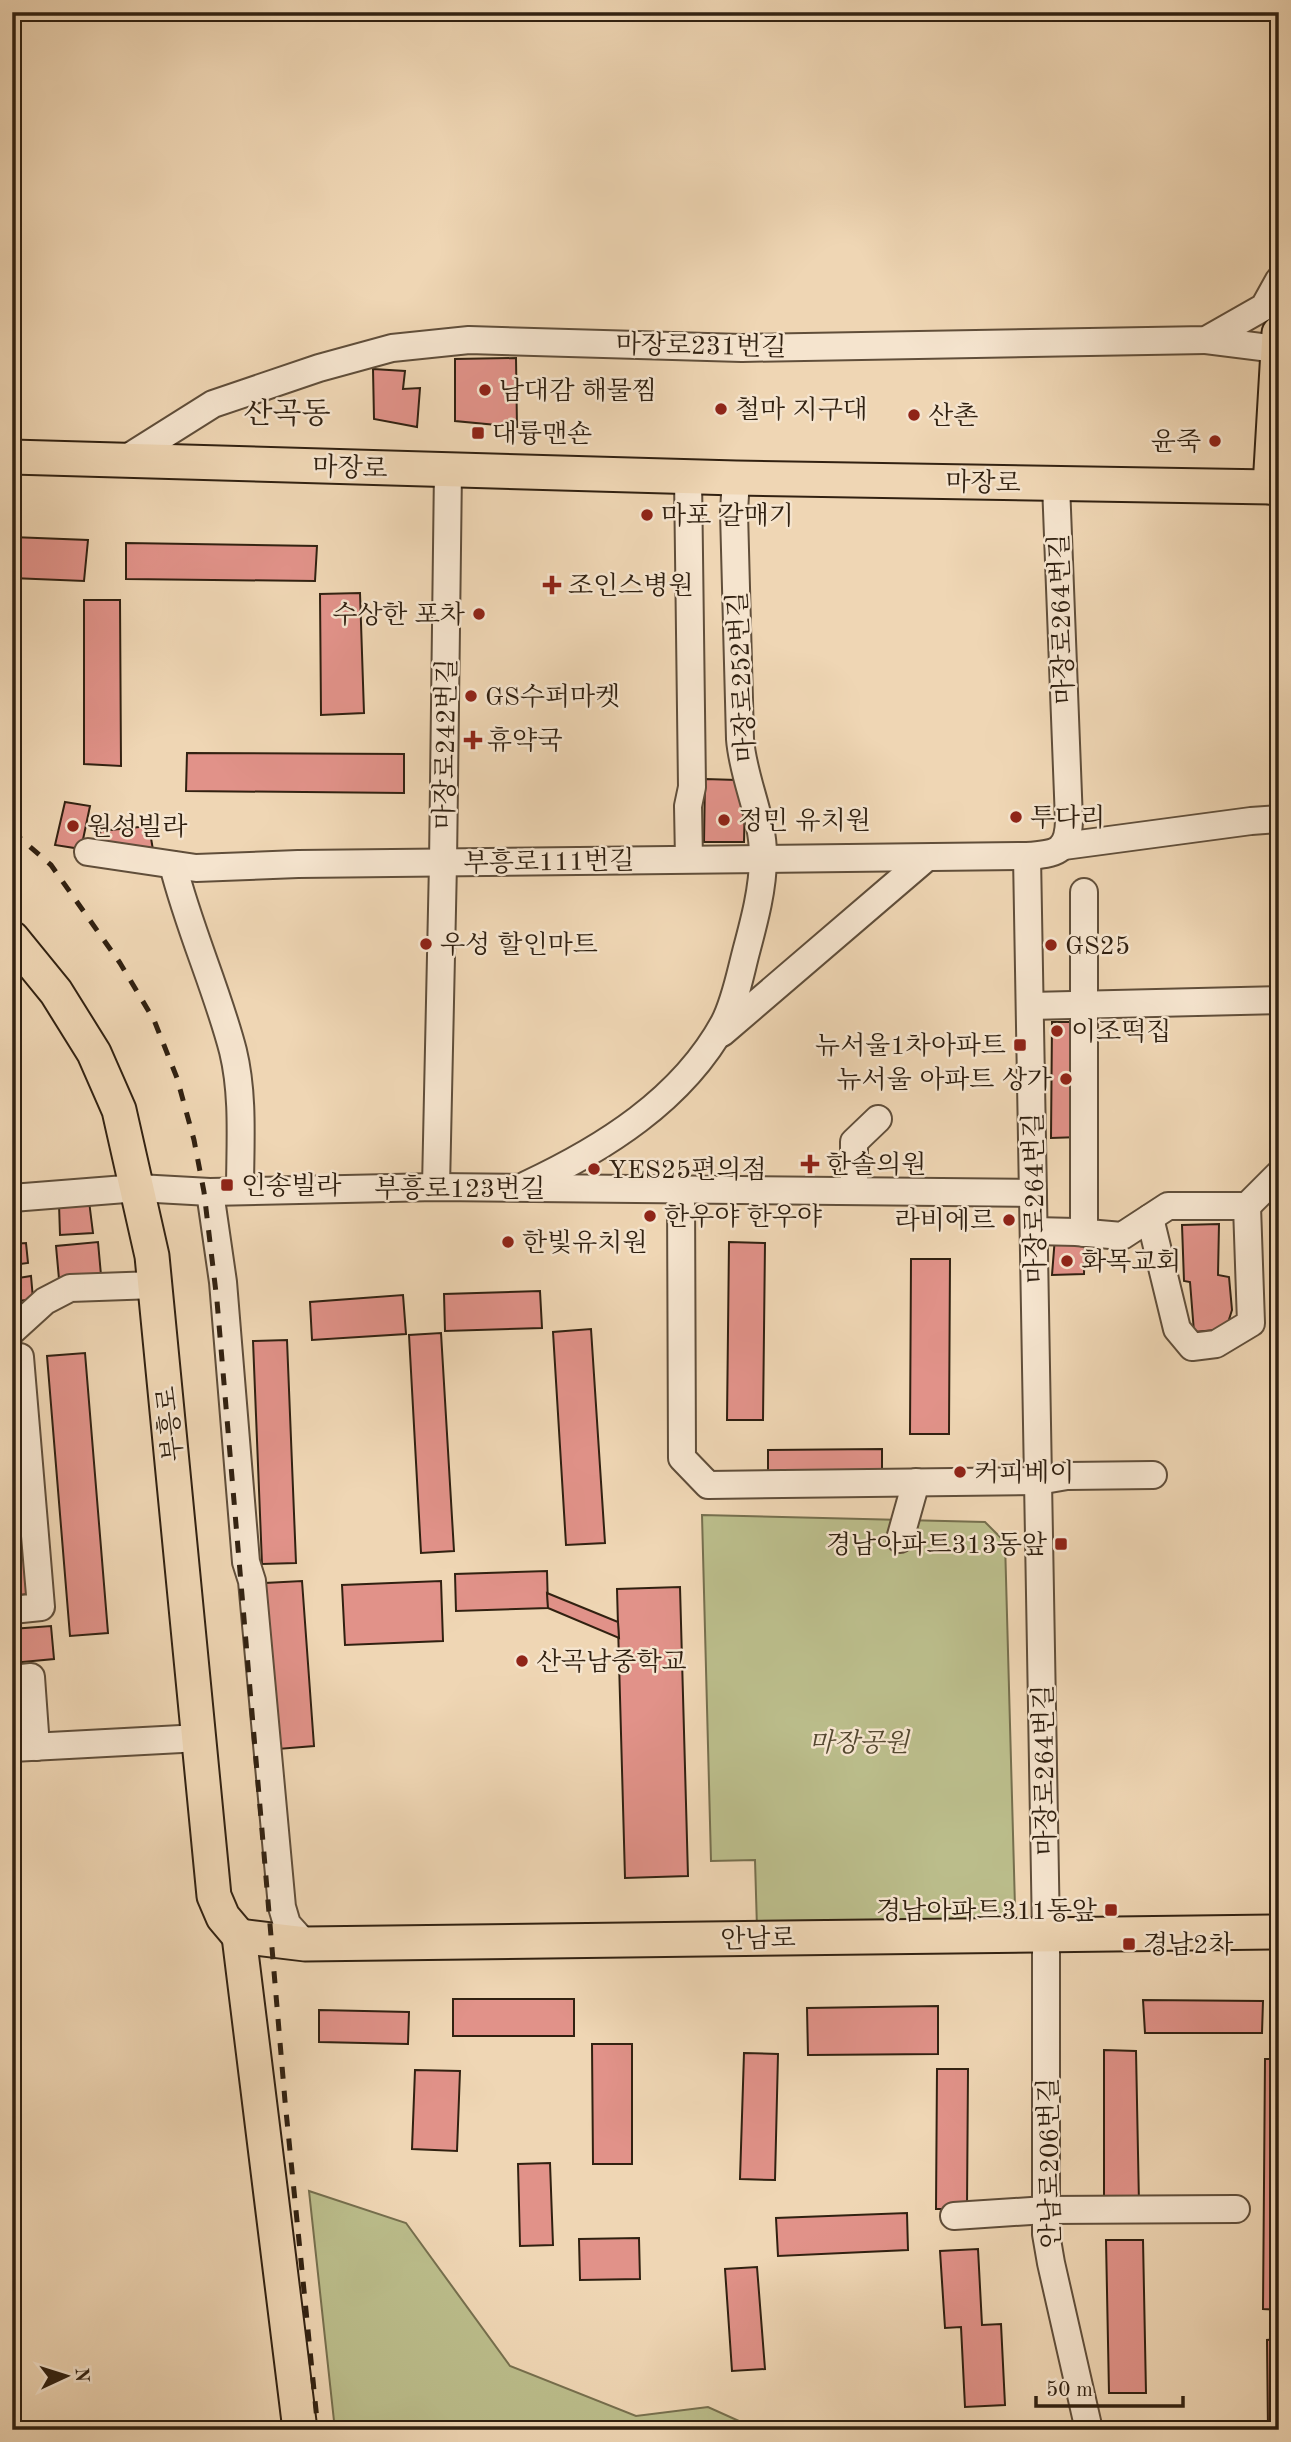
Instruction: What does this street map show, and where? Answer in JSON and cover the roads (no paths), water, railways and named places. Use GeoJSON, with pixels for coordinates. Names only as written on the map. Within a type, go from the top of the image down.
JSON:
{"type":"FeatureCollection","features":[{"type":"Feature","properties":{"kind":"main road"},"geometry":{"type":"LineString","coordinates":[[1274,487],[1278,341]]}},
{"type":"Feature","properties":{"kind":"main road","name":"마장로"},"geometry":{"type":"LineString","coordinates":[[12,457],[688,477],[1274,487]]}},
{"type":"Feature","properties":{"kind":"main road","name":"부흥로"},"geometry":{"type":"LineString","coordinates":[[12,938],[56,992],[94,1053],[119,1110],[138,1188],[152,1256],[214,1896],[223,1917],[239,1936]]}},
{"type":"Feature","properties":{"kind":"main road","name":"안남로"},"geometry":{"type":"LineString","coordinates":[[239,1936],[305,1944],[1279,1932]]}},
{"type":"Feature","properties":{"kind":"main road"},"geometry":{"type":"LineString","coordinates":[[239,1936],[300,2430]]}},
{"type":"Feature","properties":{"kind":"street","name":"마장로231번길"},"geometry":{"type":"LineString","coordinates":[[124,460],[213,404],[319,368],[392,348],[469,340],[742,348],[1206,340],[1264,307],[1279,280]]}},
{"type":"Feature","properties":{"kind":"street"},"geometry":{"type":"LineString","coordinates":[[1206,340],[1278,341]]}},
{"type":"Feature","properties":{"kind":"street","name":"마장로242번길"},"geometry":{"type":"LineString","coordinates":[[436,1186],[447,470]]}},
{"type":"Feature","properties":{"kind":"street"},"geometry":{"type":"LineString","coordinates":[[688,477],[692,787],[688,806],[689,859]]}},
{"type":"Feature","properties":{"kind":"street","name":"마장로252번길"},"geometry":{"type":"LineString","coordinates":[[521,1188],[620,1134],[675,1088],[714,1040],[725,1021],[736,988],[750,937],[764,858],[760,819],[742,763],[740,739],[734,525],[736,478]]}},
{"type":"Feature","properties":{"kind":"street","name":"마장로264번길"},"geometry":{"type":"LineString","coordinates":[[1056,484],[1069,821],[1064,846]]}},
{"type":"Feature","properties":{"kind":"street"},"geometry":{"type":"LineString","coordinates":[[1027,856],[1044,855],[1064,846],[1279,819]]}},
{"type":"Feature","properties":{"kind":"street","name":"부흥로111번길"},"geometry":{"type":"LineString","coordinates":[[88,852],[196,868],[298,864],[1027,856]]}},
{"type":"Feature","properties":{"kind":"street","name":"마장로264번길"},"geometry":{"type":"LineString","coordinates":[[1027,856],[1046,1934]]}},
{"type":"Feature","properties":{"kind":"street"},"geometry":{"type":"LineString","coordinates":[[714,1040],[925,859]]}},
{"type":"Feature","properties":{"kind":"street"},"geometry":{"type":"LineString","coordinates":[[173,866],[181,898],[233,1052],[241,1114],[240,1191]]}},
{"type":"Feature","properties":{"kind":"street"},"geometry":{"type":"LineString","coordinates":[[1084,892],[1084,1233]]}},
{"type":"Feature","properties":{"kind":"street"},"geometry":{"type":"LineString","coordinates":[[1030,1006],[1279,1000]]}},
{"type":"Feature","properties":{"kind":"street"},"geometry":{"type":"LineString","coordinates":[[854,1191],[854,1142],[878,1119]]}},
{"type":"Feature","properties":{"kind":"street"},"geometry":{"type":"LineString","coordinates":[[1034,1231],[1122,1236],[1168,1206],[1247,1206],[1279,1174]]}},
{"type":"Feature","properties":{"kind":"street","name":"부흥로123번길"},"geometry":{"type":"LineString","coordinates":[[12,1198],[138,1188],[211,1192],[436,1186],[1033,1193]]}},
{"type":"Feature","properties":{"kind":"street"},"geometry":{"type":"LineString","coordinates":[[681,1189],[682,1458],[708,1485],[1038,1480],[1067,1476],[1153,1475]]}},
{"type":"Feature","properties":{"kind":"street"},"geometry":{"type":"LineString","coordinates":[[211,1192],[223,1282],[246,1562],[252,1581],[282,1907],[287,1924],[305,1944]]}},
{"type":"Feature","properties":{"kind":"street"},"geometry":{"type":"LineString","coordinates":[[1150,1218],[1177,1329],[1192,1347],[1204,1346],[1216,1344],[1251,1323],[1247,1206]]}},
{"type":"Feature","properties":{"kind":"street"},"geometry":{"type":"LineString","coordinates":[[12,1331],[45,1301],[71,1288],[155,1285]]}},
{"type":"Feature","properties":{"kind":"street"},"geometry":{"type":"LineString","coordinates":[[12,1610],[41,1607],[19,1417],[20,1357]]}},
{"type":"Feature","properties":{"kind":"street"},"geometry":{"type":"LineString","coordinates":[[900,1539],[916,1482]]}},
{"type":"Feature","properties":{"kind":"street"},"geometry":{"type":"LineString","coordinates":[[12,1679],[31,1677],[24,1747],[200,1738]]}},
{"type":"Feature","properties":{"kind":"street","name":"안남로206번길"},"geometry":{"type":"LineString","coordinates":[[1046,1934],[1046,2234],[1089,2430]]}},
{"type":"Feature","properties":{"kind":"street"},"geometry":{"type":"LineString","coordinates":[[954,2216],[1046,2210],[1236,2209]]}},
{"type":"Feature","properties":{"kind":"railway"},"geometry":{"type":"LineString","coordinates":[[12,831],[51,865],[120,963],[154,1020],[177,1078],[194,1140],[204,1192],[217,1301],[285,2101],[318,2430]]}},
{"type":"Feature","properties":{"kind":"place","name":"남대감 해물찜"},"geometry":{"type":"Point","coordinates":[485,390]}},
{"type":"Feature","properties":{"kind":"place","name":"철마 지구대"},"geometry":{"type":"Point","coordinates":[721,409]}},
{"type":"Feature","properties":{"kind":"place","name":"산촌"},"geometry":{"type":"Point","coordinates":[914,415]}},
{"type":"Feature","properties":{"kind":"place","name":"대륭맨숀"},"geometry":{"type":"Point","coordinates":[478,433]}},
{"type":"Feature","properties":{"kind":"place","name":"윤죽"},"geometry":{"type":"Point","coordinates":[1215,441]}},
{"type":"Feature","properties":{"kind":"place","name":"마포 갈매기"},"geometry":{"type":"Point","coordinates":[647,515]}},
{"type":"Feature","properties":{"kind":"place","name":"조인스병원"},"geometry":{"type":"Point","coordinates":[552,585]}},
{"type":"Feature","properties":{"kind":"place","name":"수상한 포차"},"geometry":{"type":"Point","coordinates":[479,614]}},
{"type":"Feature","properties":{"kind":"place","name":"GS수퍼마켓"},"geometry":{"type":"Point","coordinates":[471,696]}},
{"type":"Feature","properties":{"kind":"place","name":"휴약국"},"geometry":{"type":"Point","coordinates":[473,740]}},
{"type":"Feature","properties":{"kind":"place","name":"투다리"},"geometry":{"type":"Point","coordinates":[1016,817]}},
{"type":"Feature","properties":{"kind":"place","name":"정민 유치원"},"geometry":{"type":"Point","coordinates":[724,820]}},
{"type":"Feature","properties":{"kind":"place","name":"원성빌라"},"geometry":{"type":"Point","coordinates":[73,826]}},
{"type":"Feature","properties":{"kind":"place","name":"우성 할인마트"},"geometry":{"type":"Point","coordinates":[426,944]}},
{"type":"Feature","properties":{"kind":"place","name":"GS25"},"geometry":{"type":"Point","coordinates":[1051,945]}},
{"type":"Feature","properties":{"kind":"place","name":"이조떡집"},"geometry":{"type":"Point","coordinates":[1057,1031]}},
{"type":"Feature","properties":{"kind":"place","name":"뉴서울1차아파트"},"geometry":{"type":"Point","coordinates":[1020,1045]}},
{"type":"Feature","properties":{"kind":"place","name":"뉴서울 아파트 상가"},"geometry":{"type":"Point","coordinates":[1066,1079]}},
{"type":"Feature","properties":{"kind":"place","name":"한솔의원"},"geometry":{"type":"Point","coordinates":[810,1164]}},
{"type":"Feature","properties":{"kind":"place","name":"YES25편의점"},"geometry":{"type":"Point","coordinates":[594,1169]}},
{"type":"Feature","properties":{"kind":"place","name":"인송빌라"},"geometry":{"type":"Point","coordinates":[227,1185]}},
{"type":"Feature","properties":{"kind":"place","name":"한우야 한우야"},"geometry":{"type":"Point","coordinates":[650,1216]}},
{"type":"Feature","properties":{"kind":"place","name":"라비에르"},"geometry":{"type":"Point","coordinates":[1009,1220]}},
{"type":"Feature","properties":{"kind":"place","name":"한빛유치원"},"geometry":{"type":"Point","coordinates":[508,1242]}},
{"type":"Feature","properties":{"kind":"place","name":"화목교회"},"geometry":{"type":"Point","coordinates":[1067,1261]}},
{"type":"Feature","properties":{"kind":"place","name":"커피베이"},"geometry":{"type":"Point","coordinates":[960,1472]}},
{"type":"Feature","properties":{"kind":"place","name":"경남아파트313동앞"},"geometry":{"type":"Point","coordinates":[1061,1544]}},
{"type":"Feature","properties":{"kind":"place","name":"산곡남중학교"},"geometry":{"type":"Point","coordinates":[522,1661]}},
{"type":"Feature","properties":{"kind":"place","name":"경남아파트311동앞"},"geometry":{"type":"Point","coordinates":[1111,1910]}},
{"type":"Feature","properties":{"kind":"place","name":"경남2차"},"geometry":{"type":"Point","coordinates":[1129,1944]}},
{"type":"Feature","properties":{"kind":"district","name":"산곡동"},"geometry":{"type":"Point","coordinates":[287,413]}},
{"type":"Feature","properties":{"kind":"park label","name":"마장공원"},"geometry":{"type":"Point","coordinates":[859,1742]}}]}
